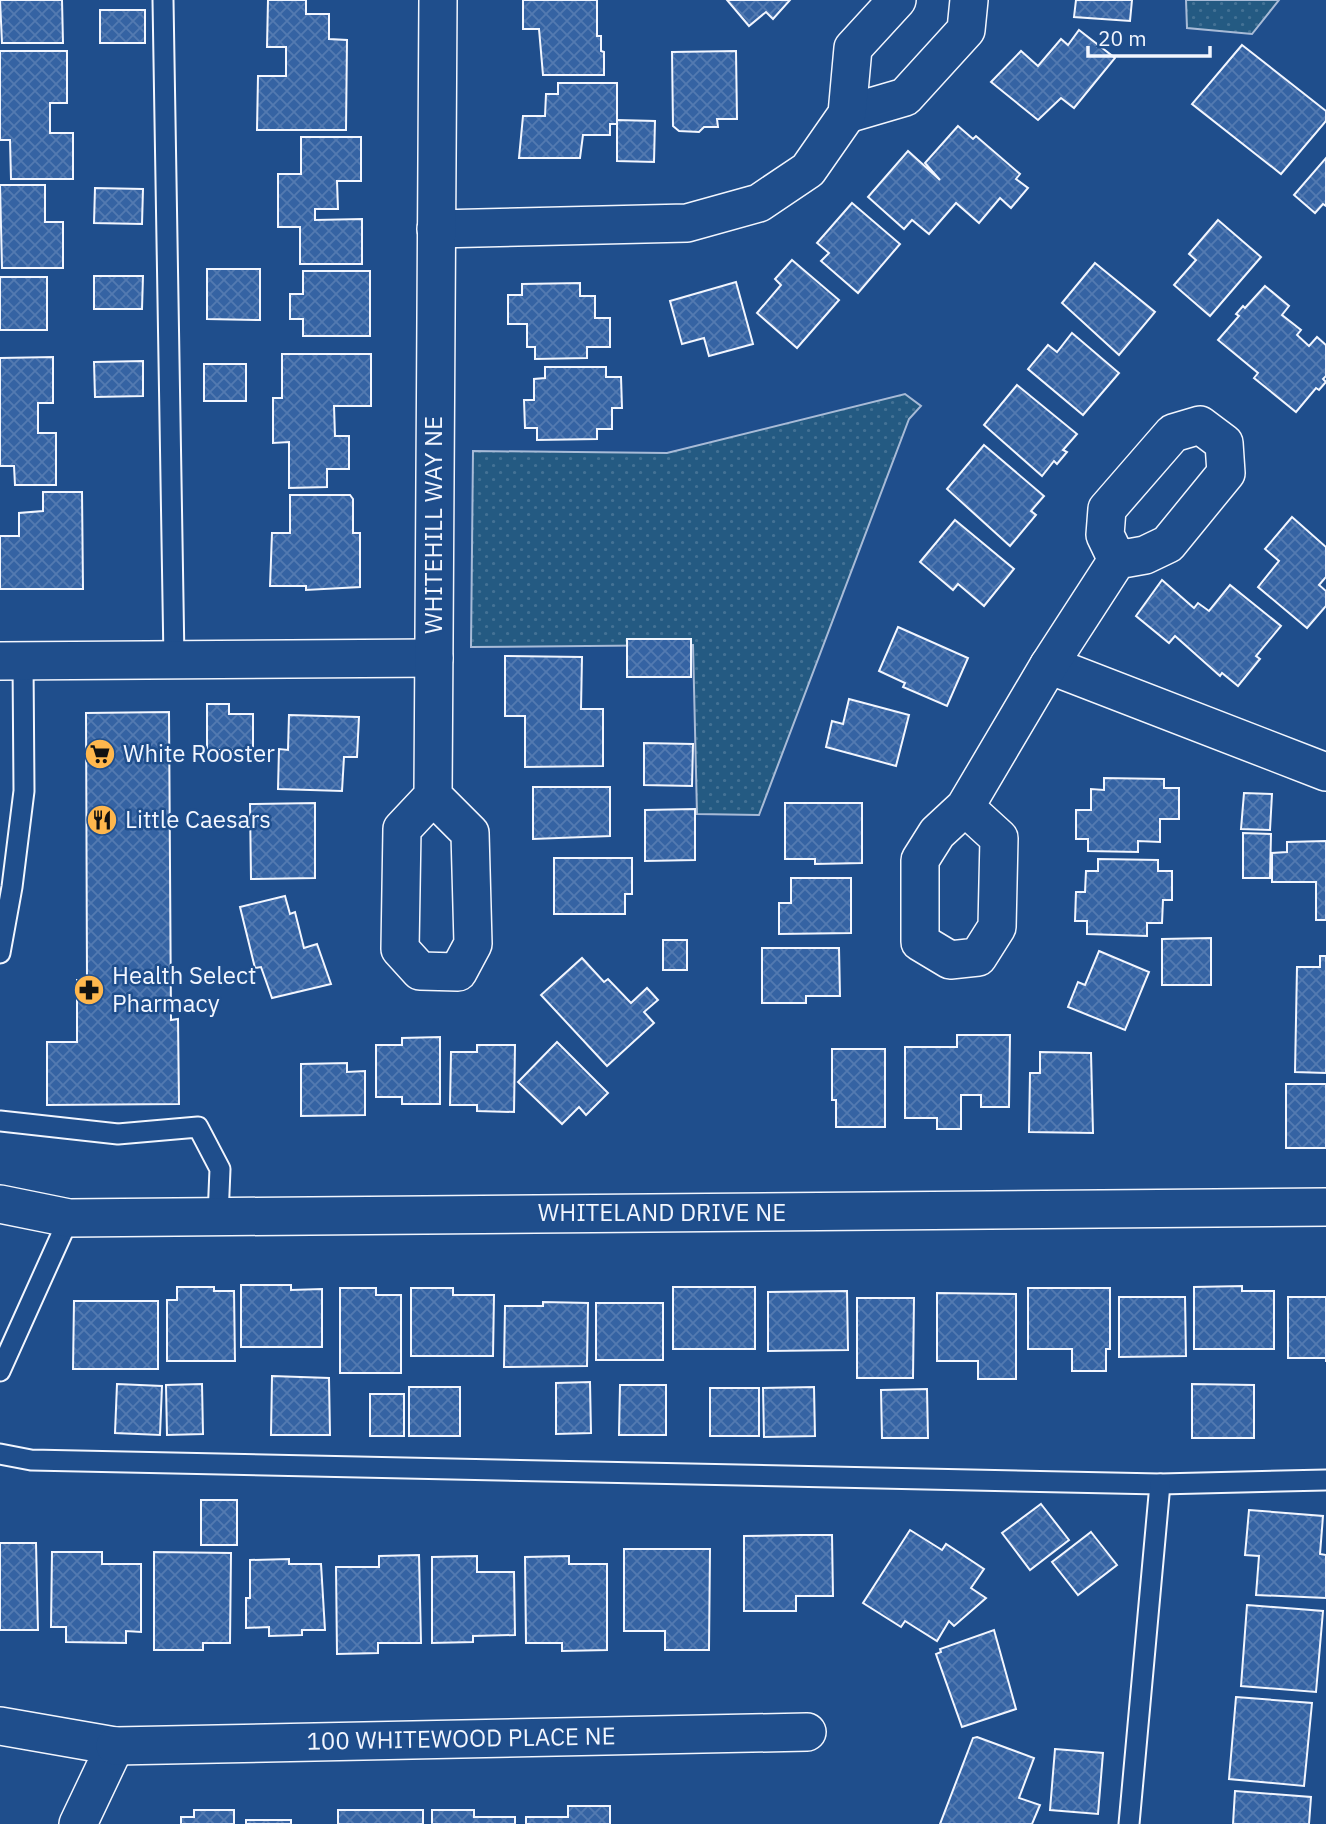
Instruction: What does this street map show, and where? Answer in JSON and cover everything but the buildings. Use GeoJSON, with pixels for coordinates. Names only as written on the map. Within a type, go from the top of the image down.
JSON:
{"type":"FeatureCollection","features":[{"type":"Feature","properties":{"kind":"street","name":"WHITEHILL WAY NE"},"geometry":{"type":"LineString","coordinates":[[11,661],[434,658],[438,0]]}},
{"type":"Feature","properties":{"kind":"street"},"geometry":{"type":"LineString","coordinates":[[436,229],[687,223],[759,202],[808,170],[847,114],[853,48],[897,0]]}},
{"type":"Feature","properties":{"kind":"street"},"geometry":{"type":"LineString","coordinates":[[847,114],[905,97],[966,30],[970,0]]}},
{"type":"Feature","properties":{"kind":"street"},"geometry":{"type":"LineString","coordinates":[[965,807],[1049,665],[1117,560]]}},
{"type":"Feature","properties":{"kind":"street"},"geometry":{"type":"LineString","coordinates":[[433,796],[434,658]]}},
{"type":"Feature","properties":{"kind":"street"},"geometry":{"type":"LineString","coordinates":[[1049,665],[1326,772]]}},
{"type":"Feature","properties":{"kind":"street","name":"WHITELAND DRIVE NE"},"geometry":{"type":"LineString","coordinates":[[0,1204],[69,1218],[1326,1207]]}},
{"type":"Feature","properties":{"kind":"street","name":"100 WHITEWOOD PLACE NE"},"geometry":{"type":"LineString","coordinates":[[0,1726],[115,1746],[807,1732]]}},
{"type":"Feature","properties":{"kind":"street"},"geometry":{"type":"LineString","coordinates":[[78,1824],[115,1746]]}},
{"type":"Feature","properties":{"kind":"lane"},"geometry":{"type":"LineString","coordinates":[[163,0],[174,660]]}},
{"type":"Feature","properties":{"kind":"lane"},"geometry":{"type":"LineString","coordinates":[[0,953],[12,887],[24,791],[11,661]]}},
{"type":"Feature","properties":{"kind":"lane"},"geometry":{"type":"LineString","coordinates":[[0,1121],[118,1134],[198,1128],[220,1169],[218,1217]]}},
{"type":"Feature","properties":{"kind":"lane"},"geometry":{"type":"LineString","coordinates":[[0,1371],[69,1218]]}},
{"type":"Feature","properties":{"kind":"lane"},"geometry":{"type":"LineString","coordinates":[[0,1454],[31,1460],[1160,1484],[1326,1480]]}},
{"type":"Feature","properties":{"kind":"lane"},"geometry":{"type":"LineString","coordinates":[[1129,1824],[1160,1484]]}},
{"type":"Feature","properties":{"kind":"shaded area"},"geometry":{"type":"Polygon","coordinates":[[[1186,0],[1279,0],[1252,34],[1187,28],[1186,0]]]}},
{"type":"Feature","properties":{"kind":"shaded area"},"geometry":{"type":"Polygon","coordinates":[[[905,394],[921,406],[909,419],[759,815],[697,814],[693,645],[471,647],[473,451],[667,453],[905,394]]]}},
{"type":"Feature","properties":{"kind":"place","name":"White Rooster"},"geometry":{"type":"Point","coordinates":[100,754]}},
{"type":"Feature","properties":{"kind":"place","name":"Little Caesars"},"geometry":{"type":"Point","coordinates":[102,820]}},
{"type":"Feature","properties":{"kind":"place","name":"Health Select Pharmacy"},"geometry":{"type":"Point","coordinates":[89,990]}}]}
